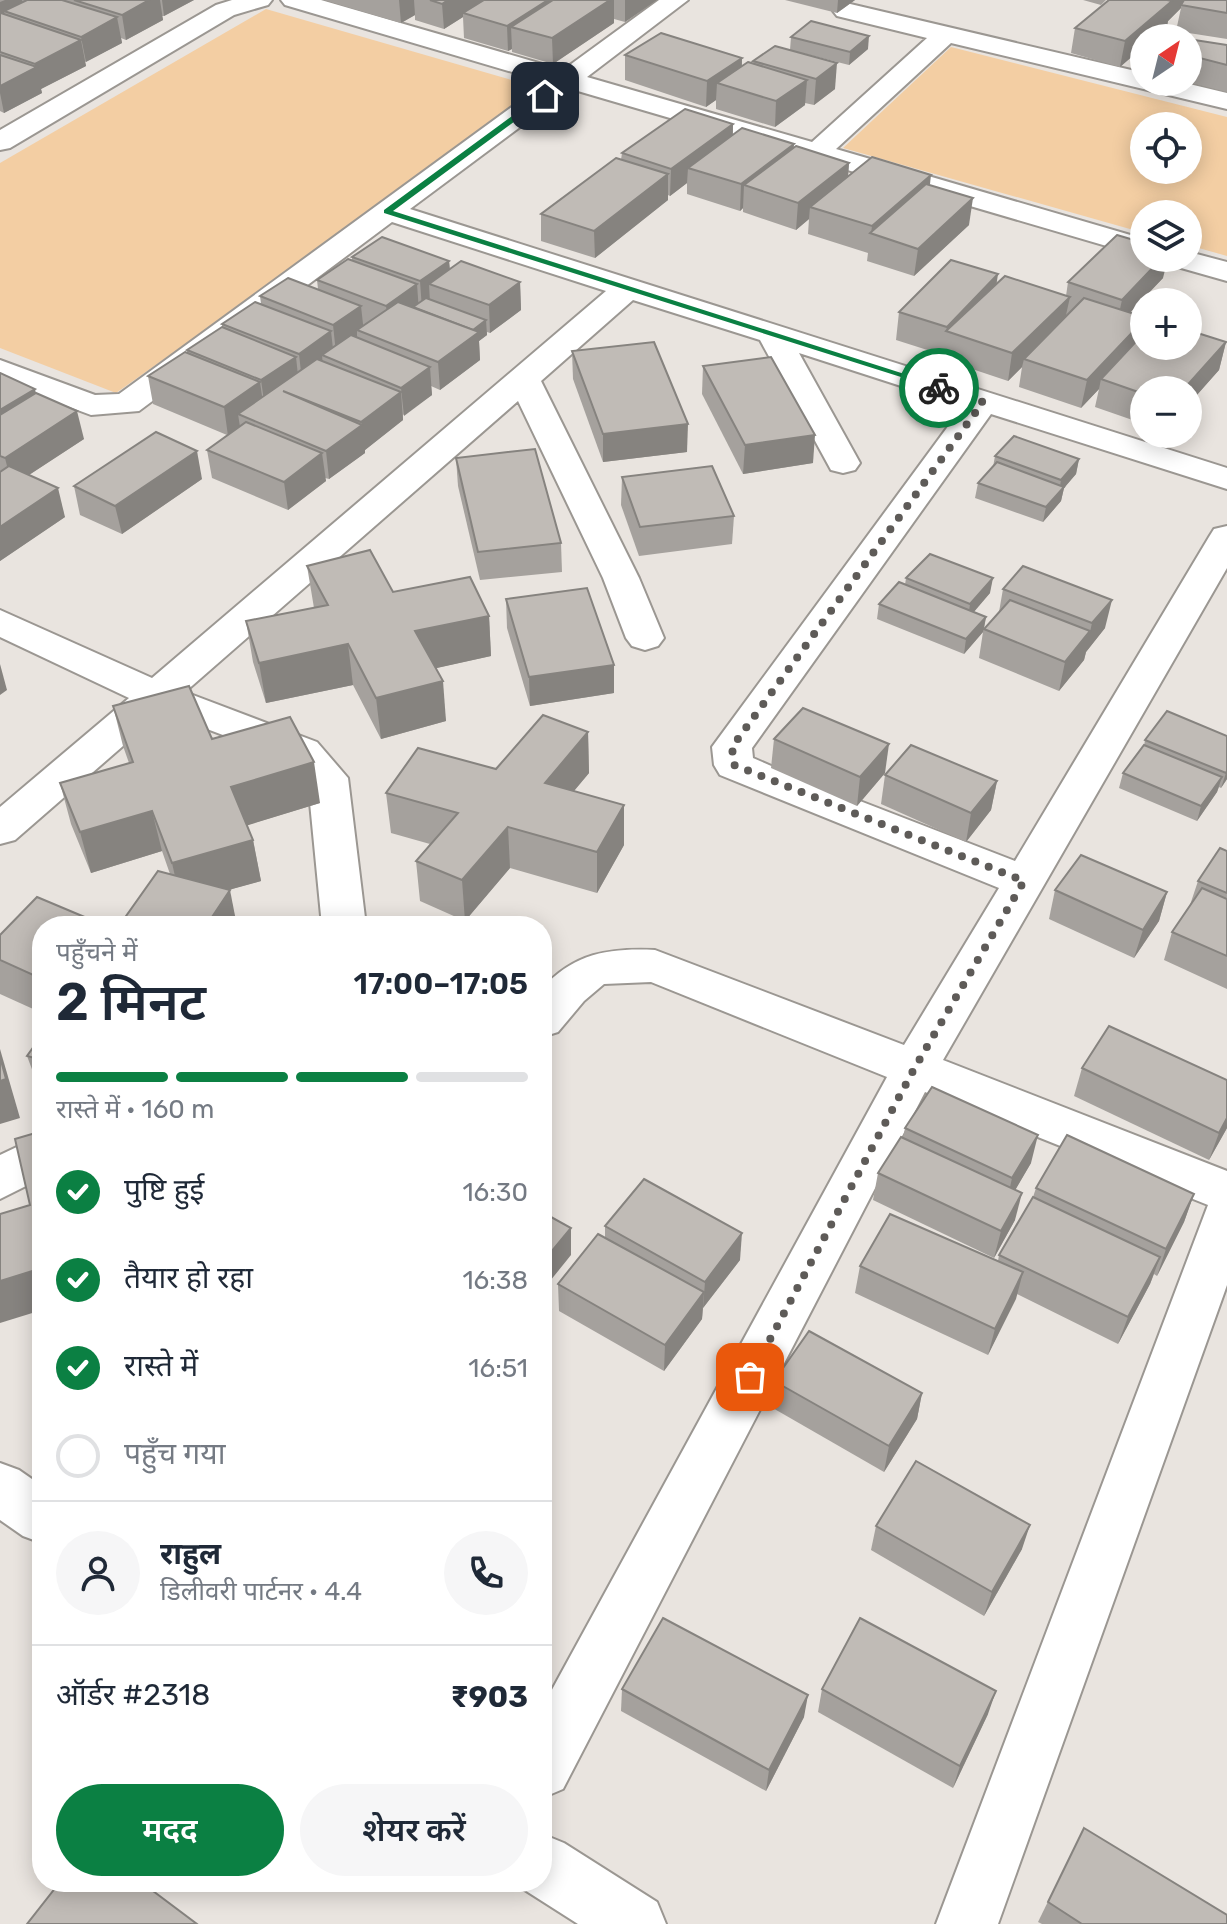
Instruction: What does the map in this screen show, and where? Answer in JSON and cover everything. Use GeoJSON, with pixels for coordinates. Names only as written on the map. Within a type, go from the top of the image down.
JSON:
{"type":"FeatureCollection","features":[{"type":"Feature","properties":{"kind":"street"},"geometry":{"type":"LineString","coordinates":[[0,142],[225,10],[259,0]]}},
{"type":"Feature","properties":{"kind":"street"},"geometry":{"type":"LineString","coordinates":[[294,0],[1130,244]]}},
{"type":"Feature","properties":{"kind":"street"},"geometry":{"type":"LineString","coordinates":[[0,370],[91,405],[127,404],[675,0]]}},
{"type":"Feature","properties":{"kind":"street"},"geometry":{"type":"LineString","coordinates":[[846,11],[1130,78]]}},
{"type":"Feature","properties":{"kind":"street"},"geometry":{"type":"LineString","coordinates":[[815,154],[945,35]]}},
{"type":"Feature","properties":{"kind":"street"},"geometry":{"type":"LineString","coordinates":[[1202,95],[1227,101]]}},
{"type":"Feature","properties":{"kind":"street"},"geometry":{"type":"LineString","coordinates":[[387,211],[1227,479]]}},
{"type":"Feature","properties":{"kind":"street"},"geometry":{"type":"LineString","coordinates":[[1202,265],[1227,272]]}},
{"type":"Feature","properties":{"kind":"street"},"geometry":{"type":"LineString","coordinates":[[0,830],[627,289]]}},
{"type":"Feature","properties":{"kind":"street"},"geometry":{"type":"LineString","coordinates":[[773,335],[843,463]]}},
{"type":"Feature","properties":{"kind":"street"},"geometry":{"type":"LineString","coordinates":[[523,378],[621,578],[645,638]]}},
{"type":"Feature","properties":{"kind":"street"},"geometry":{"type":"LineString","coordinates":[[983,402],[732,747],[734,765],[771,782],[1024,881]]}},
{"type":"Feature","properties":{"kind":"street"},"geometry":{"type":"LineString","coordinates":[[552,1749],[914,1069],[1227,537]]}},
{"type":"Feature","properties":{"kind":"street"},"geometry":{"type":"LineString","coordinates":[[0,622],[156,695],[303,751],[328,778],[343,916]]}},
{"type":"Feature","properties":{"kind":"street"},"geometry":{"type":"LineString","coordinates":[[552,1009],[584,972],[615,964],[655,966],[1227,1192]]}},
{"type":"Feature","properties":{"kind":"street"},"geometry":{"type":"LineString","coordinates":[[0,1179],[32,1160]]}},
{"type":"Feature","properties":{"kind":"street"},"geometry":{"type":"LineString","coordinates":[[967,1924],[1227,1217]]}},
{"type":"Feature","properties":{"kind":"street"},"geometry":{"type":"LineString","coordinates":[[0,1488],[32,1511]]}},
{"type":"Feature","properties":{"kind":"street"},"geometry":{"type":"LineString","coordinates":[[552,1871],[635,1924]]}},
{"type":"Feature","properties":{"kind":"shaded area"},"geometry":{"type":"Polygon","coordinates":[[[266,9],[546,90],[116,393],[0,348],[0,163],[266,9]]]}},
{"type":"Feature","properties":{"kind":"shaded area"},"geometry":{"type":"Polygon","coordinates":[[[951,47],[1130,92],[1130,96],[1144,96],[1227,117],[1227,256],[1202,249],[1202,200],[1130,200],[1130,229],[843,148],[951,47]]]}},
{"type":"Feature","properties":{"kind":"building"},"geometry":{"type":"Polygon","coordinates":[[[27,0],[62,0],[117,17],[81,37],[4,11],[27,0]]]}},
{"type":"Feature","properties":{"kind":"building"},"geometry":{"type":"Polygon","coordinates":[[[74,0],[149,0],[122,15],[74,0]]]}},
{"type":"Feature","properties":{"kind":"building"},"geometry":{"type":"Polygon","coordinates":[[[484,0],[548,0],[507,26],[463,13],[484,0]]]}},
{"type":"Feature","properties":{"kind":"building"},"geometry":{"type":"Polygon","coordinates":[[[553,0],[610,0],[552,38],[511,27],[553,0]]]}},
{"type":"Feature","properties":{"kind":"building"},"geometry":{"type":"Polygon","coordinates":[[[1109,0],[1172,1],[1145,24],[1130,24],[1130,37],[1125,41],[1075,28],[1109,0]]]}},
{"type":"Feature","properties":{"kind":"building"},"geometry":{"type":"Polygon","coordinates":[[[1184,0],[1227,0],[1227,13],[1181,5],[1184,0]]]}},
{"type":"Feature","properties":{"kind":"building"},"geometry":{"type":"Polygon","coordinates":[[[0,13],[81,40],[35,64],[0,52],[0,13]]]}},
{"type":"Feature","properties":{"kind":"building"},"geometry":{"type":"Polygon","coordinates":[[[811,21],[869,36],[850,52],[791,37],[811,21]]]}},
{"type":"Feature","properties":{"kind":"building"},"geometry":{"type":"Polygon","coordinates":[[[661,33],[742,58],[707,81],[625,55],[661,33]]]}},
{"type":"Feature","properties":{"kind":"building"},"geometry":{"type":"Polygon","coordinates":[[[1202,41],[1227,45],[1227,65],[1202,59],[1202,41]]]}},
{"type":"Feature","properties":{"kind":"building"},"geometry":{"type":"Polygon","coordinates":[[[775,46],[837,63],[816,79],[753,61],[775,46]]]}},
{"type":"Feature","properties":{"kind":"building"},"geometry":{"type":"Polygon","coordinates":[[[0,55],[37,67],[0,86],[0,55]]]}},
{"type":"Feature","properties":{"kind":"building"},"geometry":{"type":"Polygon","coordinates":[[[748,62],[807,80],[776,101],[717,83],[748,62]]]}},
{"type":"Feature","properties":{"kind":"building"},"geometry":{"type":"Polygon","coordinates":[[[685,109],[733,124],[671,169],[622,153],[685,109]]]}},
{"type":"Feature","properties":{"kind":"building"},"geometry":{"type":"Polygon","coordinates":[[[742,128],[794,144],[741,184],[688,168],[742,128]]]}},
{"type":"Feature","properties":{"kind":"building"},"geometry":{"type":"Polygon","coordinates":[[[796,146],[849,163],[798,203],[744,185],[796,146]]]}},
{"type":"Feature","properties":{"kind":"building"},"geometry":{"type":"Polygon","coordinates":[[[872,157],[931,175],[872,226],[810,207],[872,157]]]}},
{"type":"Feature","properties":{"kind":"building"},"geometry":{"type":"Polygon","coordinates":[[[616,158],[668,174],[594,231],[541,214],[616,158]]]}},
{"type":"Feature","properties":{"kind":"building"},"geometry":{"type":"Polygon","coordinates":[[[926,184],[973,198],[918,249],[870,233],[926,184]]]}},
{"type":"Feature","properties":{"kind":"building"},"geometry":{"type":"Polygon","coordinates":[[[1117,235],[1130,239],[1130,272],[1149,272],[1130,288],[1122,300],[1068,282],[1117,235]]]}},
{"type":"Feature","properties":{"kind":"building"},"geometry":{"type":"Polygon","coordinates":[[[382,237],[449,261],[420,281],[352,257],[382,237]]]}},
{"type":"Feature","properties":{"kind":"building"},"geometry":{"type":"Polygon","coordinates":[[[348,259],[417,284],[386,306],[317,280],[348,259]]]}},
{"type":"Feature","properties":{"kind":"building"},"geometry":{"type":"Polygon","coordinates":[[[951,260],[998,274],[947,327],[899,312],[951,260]]]}},
{"type":"Feature","properties":{"kind":"building"},"geometry":{"type":"Polygon","coordinates":[[[461,261],[520,282],[489,305],[429,284],[461,261]]]}},
{"type":"Feature","properties":{"kind":"building"},"geometry":{"type":"Polygon","coordinates":[[[1005,276],[1070,297],[1012,353],[946,331],[1005,276]]]}},
{"type":"Feature","properties":{"kind":"building"},"geometry":{"type":"Polygon","coordinates":[[[288,278],[361,306],[333,325],[260,296],[288,278]]]}},
{"type":"Feature","properties":{"kind":"building"},"geometry":{"type":"Polygon","coordinates":[[[426,298],[486,320],[473,330],[413,307],[426,298]]]}},
{"type":"Feature","properties":{"kind":"building"},"geometry":{"type":"Polygon","coordinates":[[[1084,298],[1130,313],[1130,335],[1087,380],[1024,359],[1084,298]]]}},
{"type":"Feature","properties":{"kind":"building"},"geometry":{"type":"Polygon","coordinates":[[[255,302],[331,331],[299,354],[222,324],[255,302]]]}},
{"type":"Feature","properties":{"kind":"building"},"geometry":{"type":"Polygon","coordinates":[[[398,302],[479,332],[438,362],[357,330],[398,302]]]}},
{"type":"Feature","properties":{"kind":"building"},"geometry":{"type":"Polygon","coordinates":[[[222,327],[296,357],[261,380],[187,350],[222,327]]]}},
{"type":"Feature","properties":{"kind":"building"},"geometry":{"type":"Polygon","coordinates":[[[1202,334],[1226,342],[1196,376],[1130,376],[1130,389],[1101,379],[1130,348],[1130,360],[1202,360],[1202,334]]]}},
{"type":"Feature","properties":{"kind":"building"},"geometry":{"type":"Polygon","coordinates":[[[351,335],[430,367],[401,388],[322,355],[351,335]]]}},
{"type":"Feature","properties":{"kind":"building"},"geometry":{"type":"Polygon","coordinates":[[[654,342],[688,424],[603,434],[572,351],[654,342]]]}},
{"type":"Feature","properties":{"kind":"building"},"geometry":{"type":"Polygon","coordinates":[[[185,352],[260,382],[224,407],[148,376],[185,352]]]}},
{"type":"Feature","properties":{"kind":"building"},"geometry":{"type":"Polygon","coordinates":[[[771,357],[815,435],[745,445],[703,366],[771,357]]]}},
{"type":"Feature","properties":{"kind":"building"},"geometry":{"type":"Polygon","coordinates":[[[317,359],[401,392],[361,422],[283,391],[362,425],[326,451],[238,414],[317,359]]]}},
{"type":"Feature","properties":{"kind":"building"},"geometry":{"type":"Polygon","coordinates":[[[0,373],[35,389],[0,410],[0,373]]]}},
{"type":"Feature","properties":{"kind":"building"},"geometry":{"type":"Polygon","coordinates":[[[36,393],[77,411],[5,458],[0,456],[0,415],[36,393]]]}},
{"type":"Feature","properties":{"kind":"building"},"geometry":{"type":"Polygon","coordinates":[[[246,422],[322,453],[284,482],[207,450],[246,422]]]}},
{"type":"Feature","properties":{"kind":"building"},"geometry":{"type":"Polygon","coordinates":[[[156,432],[197,451],[115,506],[74,486],[156,432]]]}},
{"type":"Feature","properties":{"kind":"building"},"geometry":{"type":"Polygon","coordinates":[[[1014,436],[1079,459],[1061,480],[995,456],[1014,436]]]}},
{"type":"Feature","properties":{"kind":"building"},"geometry":{"type":"Polygon","coordinates":[[[535,449],[561,543],[478,552],[456,458],[535,449]]]}},
{"type":"Feature","properties":{"kind":"building"},"geometry":{"type":"Polygon","coordinates":[[[997,462],[1064,487],[1046,507],[978,483],[997,462]]]}},
{"type":"Feature","properties":{"kind":"building"},"geometry":{"type":"Polygon","coordinates":[[[9,466],[58,488],[0,527],[0,472],[9,466]]]}},
{"type":"Feature","properties":{"kind":"building"},"geometry":{"type":"Polygon","coordinates":[[[712,466],[734,516],[640,527],[622,477],[712,466]]]}},
{"type":"Feature","properties":{"kind":"building"},"geometry":{"type":"Polygon","coordinates":[[[370,550],[393,592],[470,577],[489,616],[415,631],[443,681],[376,698],[348,644],[259,663],[246,621],[328,605],[307,566],[370,550]]]}},
{"type":"Feature","properties":{"kind":"building"},"geometry":{"type":"Polygon","coordinates":[[[930,554],[993,578],[970,604],[906,578],[930,554]]]}},
{"type":"Feature","properties":{"kind":"building"},"geometry":{"type":"Polygon","coordinates":[[[1023,566],[1112,600],[1092,623],[1003,589],[1023,566]]]}},
{"type":"Feature","properties":{"kind":"building"},"geometry":{"type":"Polygon","coordinates":[[[899,582],[986,617],[966,639],[879,604],[899,582]]]}},
{"type":"Feature","properties":{"kind":"building"},"geometry":{"type":"Polygon","coordinates":[[[587,588],[614,665],[529,677],[506,599],[587,588]]]}},
{"type":"Feature","properties":{"kind":"building"},"geometry":{"type":"Polygon","coordinates":[[[1010,600],[1090,631],[1065,662],[984,629],[1010,600]]]}},
{"type":"Feature","properties":{"kind":"building"},"geometry":{"type":"Polygon","coordinates":[[[189,686],[212,739],[290,717],[314,762],[231,787],[253,840],[172,863],[152,811],[80,832],[60,783],[133,762],[113,706],[189,686]]]}},
{"type":"Feature","properties":{"kind":"building"},"geometry":{"type":"Polygon","coordinates":[[[803,708],[889,744],[860,777],[774,739],[803,708]]]}},
{"type":"Feature","properties":{"kind":"building"},"geometry":{"type":"Polygon","coordinates":[[[1167,711],[1227,736],[1226,773],[1145,740],[1167,711]]]}},
{"type":"Feature","properties":{"kind":"building"},"geometry":{"type":"Polygon","coordinates":[[[543,715],[588,732],[545,783],[624,805],[597,852],[508,827],[462,880],[416,861],[458,813],[386,793],[418,748],[496,769],[543,715]]]}},
{"type":"Feature","properties":{"kind":"building"},"geometry":{"type":"Polygon","coordinates":[[[911,745],[997,781],[971,813],[885,775],[911,745]]]}},
{"type":"Feature","properties":{"kind":"building"},"geometry":{"type":"Polygon","coordinates":[[[1144,745],[1222,777],[1201,806],[1123,773],[1144,745]]]}},
{"type":"Feature","properties":{"kind":"building"},"geometry":{"type":"Polygon","coordinates":[[[1220,848],[1227,851],[1227,893],[1198,881],[1220,848]]]}},
{"type":"Feature","properties":{"kind":"building"},"geometry":{"type":"Polygon","coordinates":[[[1081,855],[1167,892],[1143,930],[1055,890],[1081,855]]]}},
{"type":"Feature","properties":{"kind":"building"},"geometry":{"type":"Polygon","coordinates":[[[158,871],[230,890],[213,916],[126,916],[158,871]]]}},
{"type":"Feature","properties":{"kind":"building"},"geometry":{"type":"Polygon","coordinates":[[[1202,888],[1227,899],[1227,956],[1172,932],[1202,888]]]}},
{"type":"Feature","properties":{"kind":"building"},"geometry":{"type":"Polygon","coordinates":[[[37,897],[82,916],[32,916],[32,974],[0,960],[0,935],[37,897]]]}},
{"type":"Feature","properties":{"kind":"building"},"geometry":{"type":"Polygon","coordinates":[[[1109,1026],[1227,1080],[1227,1118],[1219,1133],[1082,1068],[1109,1026]]]}},
{"type":"Feature","properties":{"kind":"building"},"geometry":{"type":"Polygon","coordinates":[[[0,1057],[6,1079],[0,1081],[0,1057]]]}},
{"type":"Feature","properties":{"kind":"building"},"geometry":{"type":"Polygon","coordinates":[[[932,1087],[1038,1135],[1012,1178],[905,1128],[932,1087]]]}},
{"type":"Feature","properties":{"kind":"building"},"geometry":{"type":"Polygon","coordinates":[[[32,1134],[32,1271],[0,1281],[0,1214],[30,1205],[15,1139],[32,1134]]]}},
{"type":"Feature","properties":{"kind":"building"},"geometry":{"type":"Polygon","coordinates":[[[1067,1135],[1194,1194],[1166,1249],[1036,1188],[1067,1135]]]}},
{"type":"Feature","properties":{"kind":"building"},"geometry":{"type":"Polygon","coordinates":[[[901,1137],[1022,1193],[1001,1231],[878,1173],[901,1137]]]}},
{"type":"Feature","properties":{"kind":"building"},"geometry":{"type":"Polygon","coordinates":[[[644,1179],[742,1233],[705,1282],[605,1226],[644,1179]]]}},
{"type":"Feature","properties":{"kind":"building"},"geometry":{"type":"Polygon","coordinates":[[[1033,1197],[1160,1257],[1128,1317],[999,1255],[1033,1197]]]}},
{"type":"Feature","properties":{"kind":"building"},"geometry":{"type":"Polygon","coordinates":[[[890,1214],[1023,1272],[995,1329],[860,1266],[890,1214]]]}},
{"type":"Feature","properties":{"kind":"building"},"geometry":{"type":"Polygon","coordinates":[[[552,1218],[571,1228],[552,1251],[552,1218]]]}},
{"type":"Feature","properties":{"kind":"building"},"geometry":{"type":"Polygon","coordinates":[[[598,1234],[704,1292],[665,1345],[558,1284],[598,1234]]]}},
{"type":"Feature","properties":{"kind":"building"},"geometry":{"type":"Polygon","coordinates":[[[809,1331],[922,1393],[889,1446],[774,1381],[809,1331]]]}},
{"type":"Feature","properties":{"kind":"building"},"geometry":{"type":"Polygon","coordinates":[[[916,1461],[1030,1525],[992,1592],[876,1526],[916,1461]]]}},
{"type":"Feature","properties":{"kind":"building"},"geometry":{"type":"Polygon","coordinates":[[[663,1618],[808,1695],[769,1770],[622,1689],[663,1618]]]}},
{"type":"Feature","properties":{"kind":"building"},"geometry":{"type":"Polygon","coordinates":[[[860,1618],[996,1691],[960,1766],[822,1689],[860,1618]]]}},
{"type":"Feature","properties":{"kind":"building"},"geometry":{"type":"Polygon","coordinates":[[[1084,1828],[1227,1915],[1227,1924],[1082,1924],[1048,1902],[1084,1828]]]}},
{"type":"Feature","properties":{"kind":"building"},"geometry":{"type":"Polygon","coordinates":[[[52,1892],[154,1892],[197,1924],[27,1924],[52,1892]]]}},
{"type":"Feature","properties":{"kind":"way so far"},"geometry":{"type":"LineString","coordinates":[[750,1377],[914,1069],[1024,881],[734,765],[732,747],[983,402],[939,388]]}},
{"type":"Feature","properties":{"kind":"route"},"geometry":{"type":"LineString","coordinates":[[545,96],[387,211],[939,388]]}}]}
